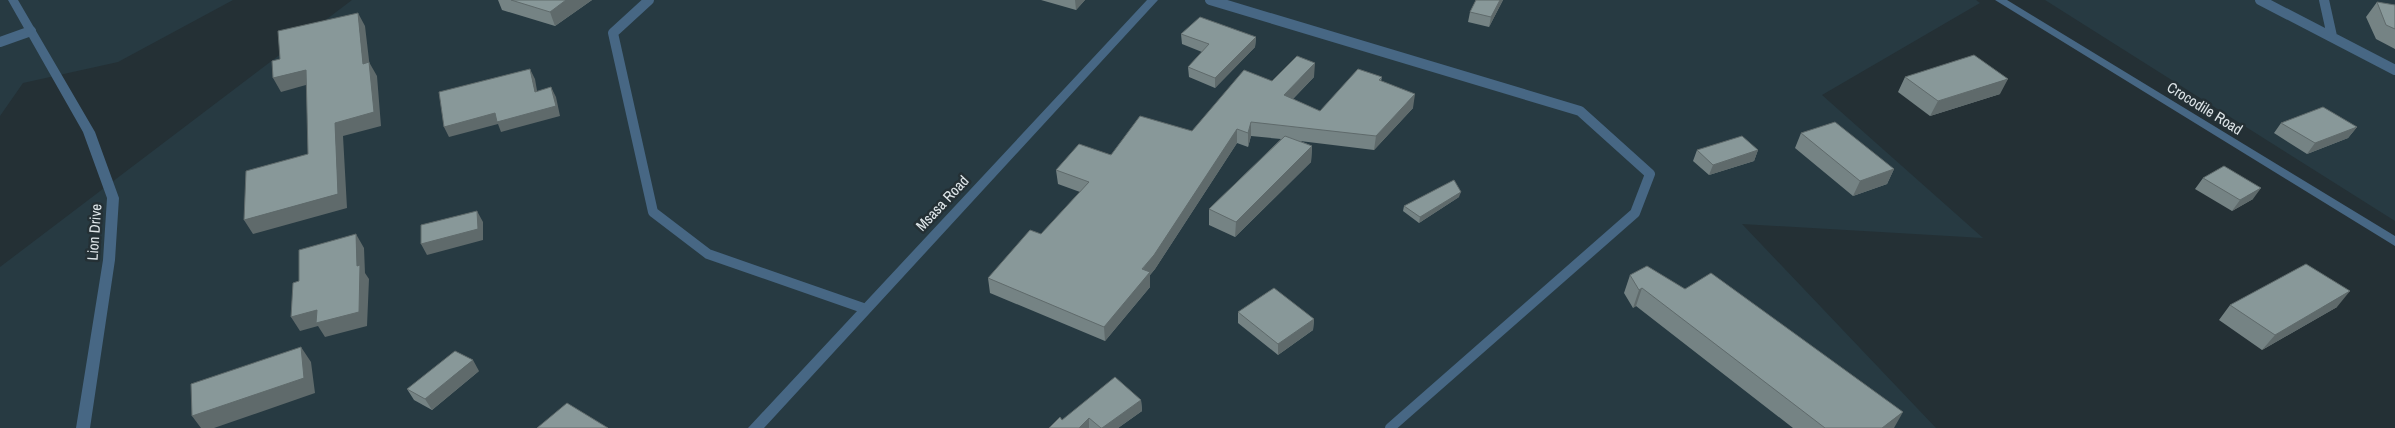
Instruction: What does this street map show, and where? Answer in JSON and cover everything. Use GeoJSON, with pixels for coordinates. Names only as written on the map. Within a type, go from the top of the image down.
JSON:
{"type":"FeatureCollection","features":[{"type":"Feature","properties":{"kind":"street","name":"Lion Drive"},"geometry":{"type":"LineString","coordinates":[[13,0],[89,132],[113,198],[109,260],[83,428]]}},
{"type":"Feature","properties":{"kind":"street","name":"Msasa Road"},"geometry":{"type":"LineString","coordinates":[[755,428],[1153,0]]}},
{"type":"Feature","properties":{"kind":"street","name":"Crocodile Road"},"geometry":{"type":"LineString","coordinates":[[2000,0],[2395,242]]}},
{"type":"Feature","properties":{"kind":"lane"},"geometry":{"type":"LineString","coordinates":[[649,0],[613,33],[653,212],[708,254],[866,309]]}},
{"type":"Feature","properties":{"kind":"lane"},"geometry":{"type":"LineString","coordinates":[[1210,0],[1580,111],[1650,174],[1635,213],[1390,428]]}},
{"type":"Feature","properties":{"kind":"lane"},"geometry":{"type":"LineString","coordinates":[[2260,0],[2395,70]]}},
{"type":"Feature","properties":{"kind":"lane"},"geometry":{"type":"LineString","coordinates":[[2324,0],[2332,36]]}},
{"type":"Feature","properties":{"kind":"lane"},"geometry":{"type":"LineString","coordinates":[[0,42],[31,31]]}},
{"type":"Feature","properties":{"kind":"shaded area"},"geometry":{"type":"Polygon","coordinates":[[[0,0],[233,0],[118,62],[23,83],[0,116],[0,0]]]}},
{"type":"Feature","properties":{"kind":"shaded area"},"geometry":{"type":"Polygon","coordinates":[[[352,0],[1976,0],[1980,3],[1822,95],[1983,238],[1742,224],[1936,428],[0,428],[0,267],[352,0]]]}},
{"type":"Feature","properties":{"kind":"shaded area"},"geometry":{"type":"Polygon","coordinates":[[[2045,0],[2395,0],[2395,221],[2045,0]]]}},
{"type":"Feature","properties":{"kind":"building"},"geometry":{"type":"Polygon","coordinates":[[[511,0],[566,0],[550,12],[511,0]]]}},
{"type":"Feature","properties":{"kind":"building"},"geometry":{"type":"Polygon","coordinates":[[[1476,0],[1500,0],[1491,17],[1470,12],[1476,0]]]}},
{"type":"Feature","properties":{"kind":"building"},"geometry":{"type":"Polygon","coordinates":[[[2377,2],[2395,5],[2395,29],[2386,25],[2377,2]]]}},
{"type":"Feature","properties":{"kind":"building"},"geometry":{"type":"Polygon","coordinates":[[[358,13],[363,64],[369,62],[374,112],[335,123],[338,194],[244,220],[246,171],[308,154],[306,70],[273,78],[272,61],[280,59],[278,31],[358,13]]]}},
{"type":"Feature","properties":{"kind":"building"},"geometry":{"type":"Polygon","coordinates":[[[1200,17],[1256,37],[1215,78],[1188,67],[1209,44],[1181,34],[1200,17]]]}},
{"type":"Feature","properties":{"kind":"building"},"geometry":{"type":"Polygon","coordinates":[[[1974,55],[2008,79],[1938,101],[1905,77],[1974,55]]]}},
{"type":"Feature","properties":{"kind":"building"},"geometry":{"type":"Polygon","coordinates":[[[1297,56],[1315,63],[1284,95],[1320,111],[1358,69],[1382,77],[1379,80],[1415,94],[1376,136],[1251,122],[1248,133],[1237,129],[1154,255],[1142,269],[1150,272],[1104,327],[988,278],[1030,230],[1041,234],[1089,182],[1056,170],[1079,144],[1111,155],[1140,116],[1192,131],[1244,70],[1272,81],[1297,56]]]}},
{"type":"Feature","properties":{"kind":"building"},"geometry":{"type":"Polygon","coordinates":[[[530,69],[535,92],[551,87],[556,106],[497,122],[495,113],[444,127],[439,92],[530,69]]]}},
{"type":"Feature","properties":{"kind":"building"},"geometry":{"type":"Polygon","coordinates":[[[2323,107],[2357,127],[2315,143],[2281,123],[2323,107]]]}},
{"type":"Feature","properties":{"kind":"building"},"geometry":{"type":"Polygon","coordinates":[[[1835,122],[1894,169],[1860,181],[1801,133],[1835,122]]]}},
{"type":"Feature","properties":{"kind":"building"},"geometry":{"type":"Polygon","coordinates":[[[1285,136],[1312,146],[1236,222],[1209,209],[1285,136]]]}},
{"type":"Feature","properties":{"kind":"building"},"geometry":{"type":"Polygon","coordinates":[[[1742,136],[1758,150],[1713,165],[1697,150],[1742,136]]]}},
{"type":"Feature","properties":{"kind":"building"},"geometry":{"type":"Polygon","coordinates":[[[2224,166],[2261,188],[2240,200],[2203,178],[2224,166]]]}},
{"type":"Feature","properties":{"kind":"building"},"geometry":{"type":"Polygon","coordinates":[[[1454,180],[1461,192],[1420,217],[1404,206],[1454,180]]]}},
{"type":"Feature","properties":{"kind":"building"},"geometry":{"type":"Polygon","coordinates":[[[477,211],[478,229],[421,244],[421,225],[477,211]]]}},
{"type":"Feature","properties":{"kind":"building"},"geometry":{"type":"Polygon","coordinates":[[[356,234],[357,266],[360,265],[359,312],[316,323],[317,310],[291,317],[293,283],[299,281],[299,250],[356,234]]]}},
{"type":"Feature","properties":{"kind":"building"},"geometry":{"type":"Polygon","coordinates":[[[2306,264],[2350,291],[2275,335],[2230,305],[2306,264]]]}},
{"type":"Feature","properties":{"kind":"building"},"geometry":{"type":"Polygon","coordinates":[[[1647,266],[1685,289],[1711,273],[1903,412],[1882,428],[1825,428],[1642,288],[1639,290],[1630,275],[1647,266]]]}},
{"type":"Feature","properties":{"kind":"building"},"geometry":{"type":"Polygon","coordinates":[[[1274,288],[1314,319],[1278,344],[1238,312],[1274,288]]]}},
{"type":"Feature","properties":{"kind":"building"},"geometry":{"type":"Polygon","coordinates":[[[301,347],[304,378],[192,416],[191,384],[301,347]]]}},
{"type":"Feature","properties":{"kind":"building"},"geometry":{"type":"Polygon","coordinates":[[[455,351],[473,360],[425,399],[407,389],[455,351]]]}},
{"type":"Feature","properties":{"kind":"building"},"geometry":{"type":"Polygon","coordinates":[[[1115,377],[1141,400],[1102,428],[1089,418],[1079,428],[1049,428],[1060,417],[1062,420],[1115,377]]]}},
{"type":"Feature","properties":{"kind":"building"},"geometry":{"type":"Polygon","coordinates":[[[567,403],[608,428],[537,428],[567,403]]]}}]}
